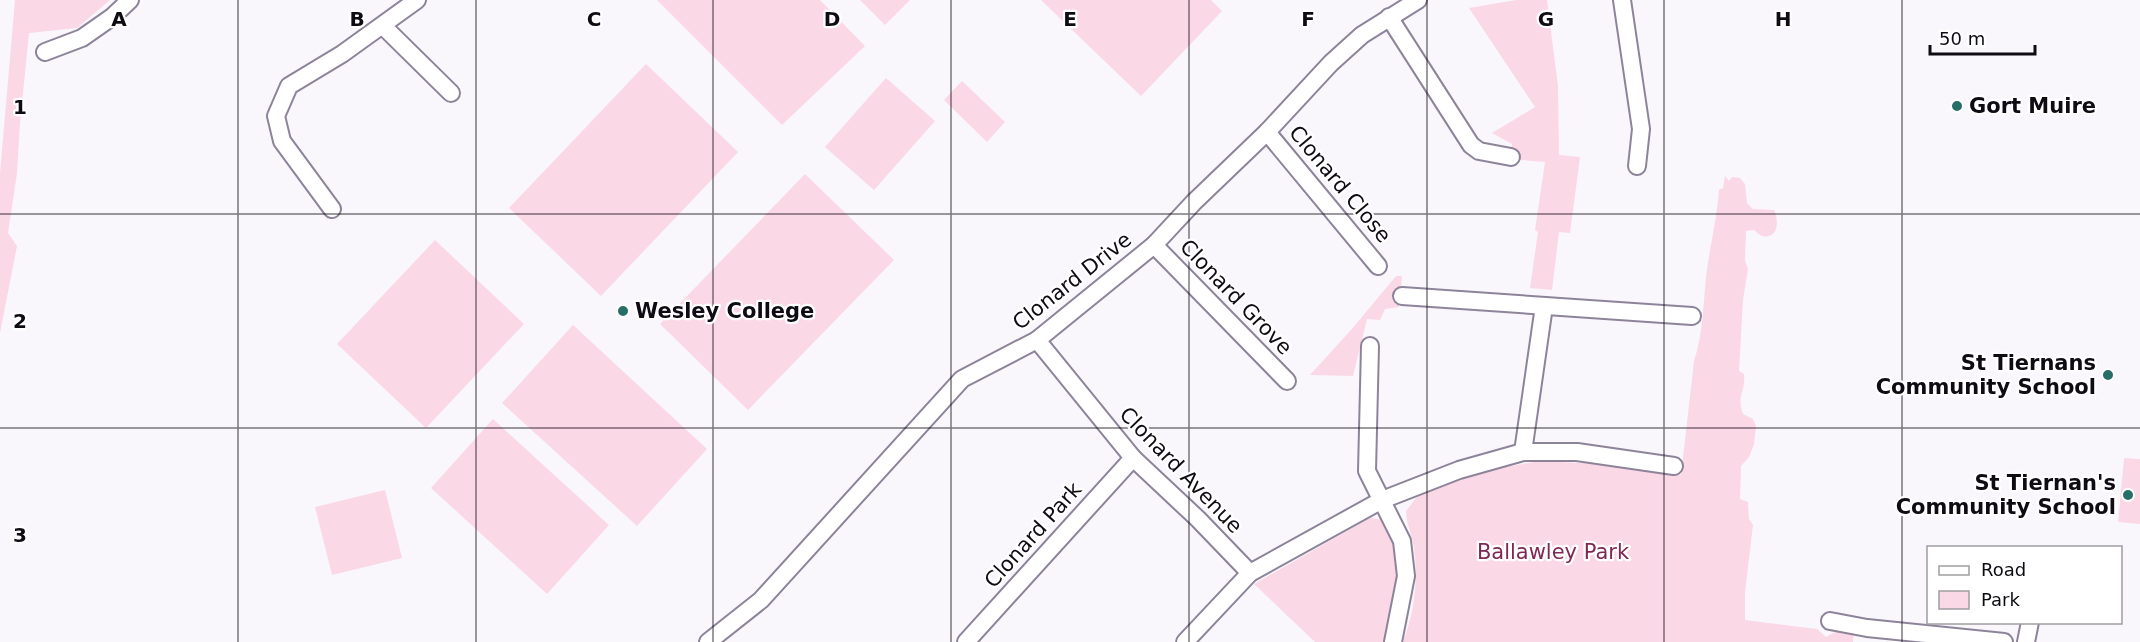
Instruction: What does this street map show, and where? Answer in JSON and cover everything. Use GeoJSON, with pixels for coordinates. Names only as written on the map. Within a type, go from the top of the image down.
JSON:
{"type":"FeatureCollection","features":[{"type":"Feature","properties":{"kind":"street"},"geometry":{"type":"LineString","coordinates":[[45,52],[82,38],[112,17],[130,0]]}},
{"type":"Feature","properties":{"kind":"street"},"geometry":{"type":"LineString","coordinates":[[332,209],[282,141],[276,116],[289,86],[383,26],[417,0]]}},
{"type":"Feature","properties":{"kind":"street","name":"Clonard Drive"},"geometry":{"type":"LineString","coordinates":[[708,642],[761,600],[962,379],[1037,340],[1154,245],[1194,202],[1267,132],[1326,68],[1362,35],[1418,0]]}},
{"type":"Feature","properties":{"kind":"street"},"geometry":{"type":"LineString","coordinates":[[1622,0],[1640,115],[1641,129],[1637,166]]}},
{"type":"Feature","properties":{"kind":"street"},"geometry":{"type":"LineString","coordinates":[[1389,17],[1471,144],[1479,151],[1511,157]]}},
{"type":"Feature","properties":{"kind":"street"},"geometry":{"type":"LineString","coordinates":[[383,26],[451,93]]}},
{"type":"Feature","properties":{"kind":"street","name":"Clonard Close"},"geometry":{"type":"LineString","coordinates":[[1267,132],[1378,266]]}},
{"type":"Feature","properties":{"kind":"street","name":"Clonard Grove"},"geometry":{"type":"LineString","coordinates":[[1154,245],[1287,381]]}},
{"type":"Feature","properties":{"kind":"street"},"geometry":{"type":"LineString","coordinates":[[1402,296],[1692,316]]}},
{"type":"Feature","properties":{"kind":"street"},"geometry":{"type":"LineString","coordinates":[[1523,452],[1544,306]]}},
{"type":"Feature","properties":{"kind":"street","name":"Clonard Avenue"},"geometry":{"type":"LineString","coordinates":[[1037,340],[1133,458],[1197,518],[1250,573]]}},
{"type":"Feature","properties":{"kind":"street"},"geometry":{"type":"LineString","coordinates":[[1370,346],[1367,471],[1402,541],[1406,576],[1393,642]]}},
{"type":"Feature","properties":{"kind":"street"},"geometry":{"type":"LineString","coordinates":[[1185,642],[1250,573],[1382,500],[1459,470],[1523,452],[1576,452],[1674,466]]}},
{"type":"Feature","properties":{"kind":"street","name":"Clonard Park"},"geometry":{"type":"LineString","coordinates":[[966,642],[1133,458]]}},
{"type":"Feature","properties":{"kind":"street"},"geometry":{"type":"LineString","coordinates":[[1830,621],[1868,635],[2004,642]]}},
{"type":"Feature","properties":{"kind":"street"},"geometry":{"type":"LineString","coordinates":[[2026,642],[2030,624]]}},
{"type":"Feature","properties":{"kind":"green space"},"geometry":{"type":"Polygon","coordinates":[[[15,0],[110,0],[77,28],[29,33],[17,173],[8,233],[17,246],[0,333],[0,173],[15,0]]]}},
{"type":"Feature","properties":{"kind":"green space"},"geometry":{"type":"Polygon","coordinates":[[[657,0],[820,0],[865,46],[782,125],[657,0]]]}},
{"type":"Feature","properties":{"kind":"green space"},"geometry":{"type":"Polygon","coordinates":[[[860,0],[910,0],[885,25],[860,0]]]}},
{"type":"Feature","properties":{"kind":"green space"},"geometry":{"type":"Polygon","coordinates":[[[1041,0],[1211,0],[1222,11],[1141,96],[1041,0]]]}},
{"type":"Feature","properties":{"kind":"green space"},"geometry":{"type":"Polygon","coordinates":[[[1516,0],[1547,0],[1558,86],[1559,155],[1580,157],[1570,233],[1559,232],[1552,290],[1530,288],[1538,232],[1535,230],[1545,162],[1510,159],[1512,144],[1492,133],[1535,107],[1469,8],[1516,0]]]}},
{"type":"Feature","properties":{"kind":"green space"},"geometry":{"type":"Polygon","coordinates":[[[646,64],[738,152],[601,296],[509,208],[646,64]]]}},
{"type":"Feature","properties":{"kind":"green space"},"geometry":{"type":"Polygon","coordinates":[[[886,78],[935,121],[874,190],[825,147],[886,78]]]}},
{"type":"Feature","properties":{"kind":"green space"},"geometry":{"type":"Polygon","coordinates":[[[962,81],[1005,122],[987,142],[944,100],[962,81]]]}},
{"type":"Feature","properties":{"kind":"green space"},"geometry":{"type":"Polygon","coordinates":[[[805,174],[894,260],[748,410],[660,324],[805,174]]]}},
{"type":"Feature","properties":{"kind":"green space","name":"Ballawley Park"},"geometry":{"type":"Polygon","coordinates":[[[1725,176],[1729,181],[1732,177],[1740,178],[1745,184],[1747,203],[1753,209],[1774,210],[1777,218],[1775,232],[1772,235],[1761,236],[1754,230],[1746,231],[1745,260],[1748,269],[1743,300],[1739,371],[1744,374],[1744,380],[1740,402],[1743,414],[1753,419],[1756,426],[1754,444],[1749,457],[1741,466],[1740,499],[1748,502],[1749,519],[1753,525],[1745,592],[1745,620],[1817,629],[1826,637],[1839,630],[1854,633],[1853,642],[1403,642],[1413,606],[1416,581],[1415,555],[1406,511],[1416,498],[1432,487],[1459,475],[1540,461],[1624,465],[1681,475],[1707,269],[1719,190],[1723,188],[1725,176]]]}},
{"type":"Feature","properties":{"kind":"green space"},"geometry":{"type":"Polygon","coordinates":[[[435,240],[524,324],[426,428],[337,344],[435,240]]]}},
{"type":"Feature","properties":{"kind":"green space"},"geometry":{"type":"Polygon","coordinates":[[[1396,276],[1402,276],[1399,307],[1385,309],[1380,320],[1367,319],[1353,376],[1310,375],[1351,330],[1396,276]]]}},
{"type":"Feature","properties":{"kind":"green space"},"geometry":{"type":"Polygon","coordinates":[[[573,325],[707,449],[637,526],[502,403],[573,325]]]}},
{"type":"Feature","properties":{"kind":"green space"},"geometry":{"type":"Polygon","coordinates":[[[493,419],[609,525],[547,594],[431,488],[493,419]]]}},
{"type":"Feature","properties":{"kind":"green space"},"geometry":{"type":"Polygon","coordinates":[[[2124,458],[2140,459],[2140,524],[2118,522],[2124,458]]]}},
{"type":"Feature","properties":{"kind":"green space"},"geometry":{"type":"Polygon","coordinates":[[[385,490],[402,558],[332,575],[315,507],[385,490]]]}},
{"type":"Feature","properties":{"kind":"green space"},"geometry":{"type":"Polygon","coordinates":[[[1370,518],[1384,520],[1392,532],[1398,563],[1398,580],[1392,613],[1383,642],[1315,642],[1254,584],[1370,518]]]}},
{"type":"Feature","properties":{"kind":"place","name":"Gort Muire"},"geometry":{"type":"Point","coordinates":[1957,106]}},
{"type":"Feature","properties":{"kind":"place","name":"Wesley College"},"geometry":{"type":"Point","coordinates":[623,311]}},
{"type":"Feature","properties":{"kind":"place","name":"St Tiernans Community School"},"geometry":{"type":"Point","coordinates":[2108,375]}},
{"type":"Feature","properties":{"kind":"place","name":"St Tiernan's Community School"},"geometry":{"type":"Point","coordinates":[2128,495]}}]}
